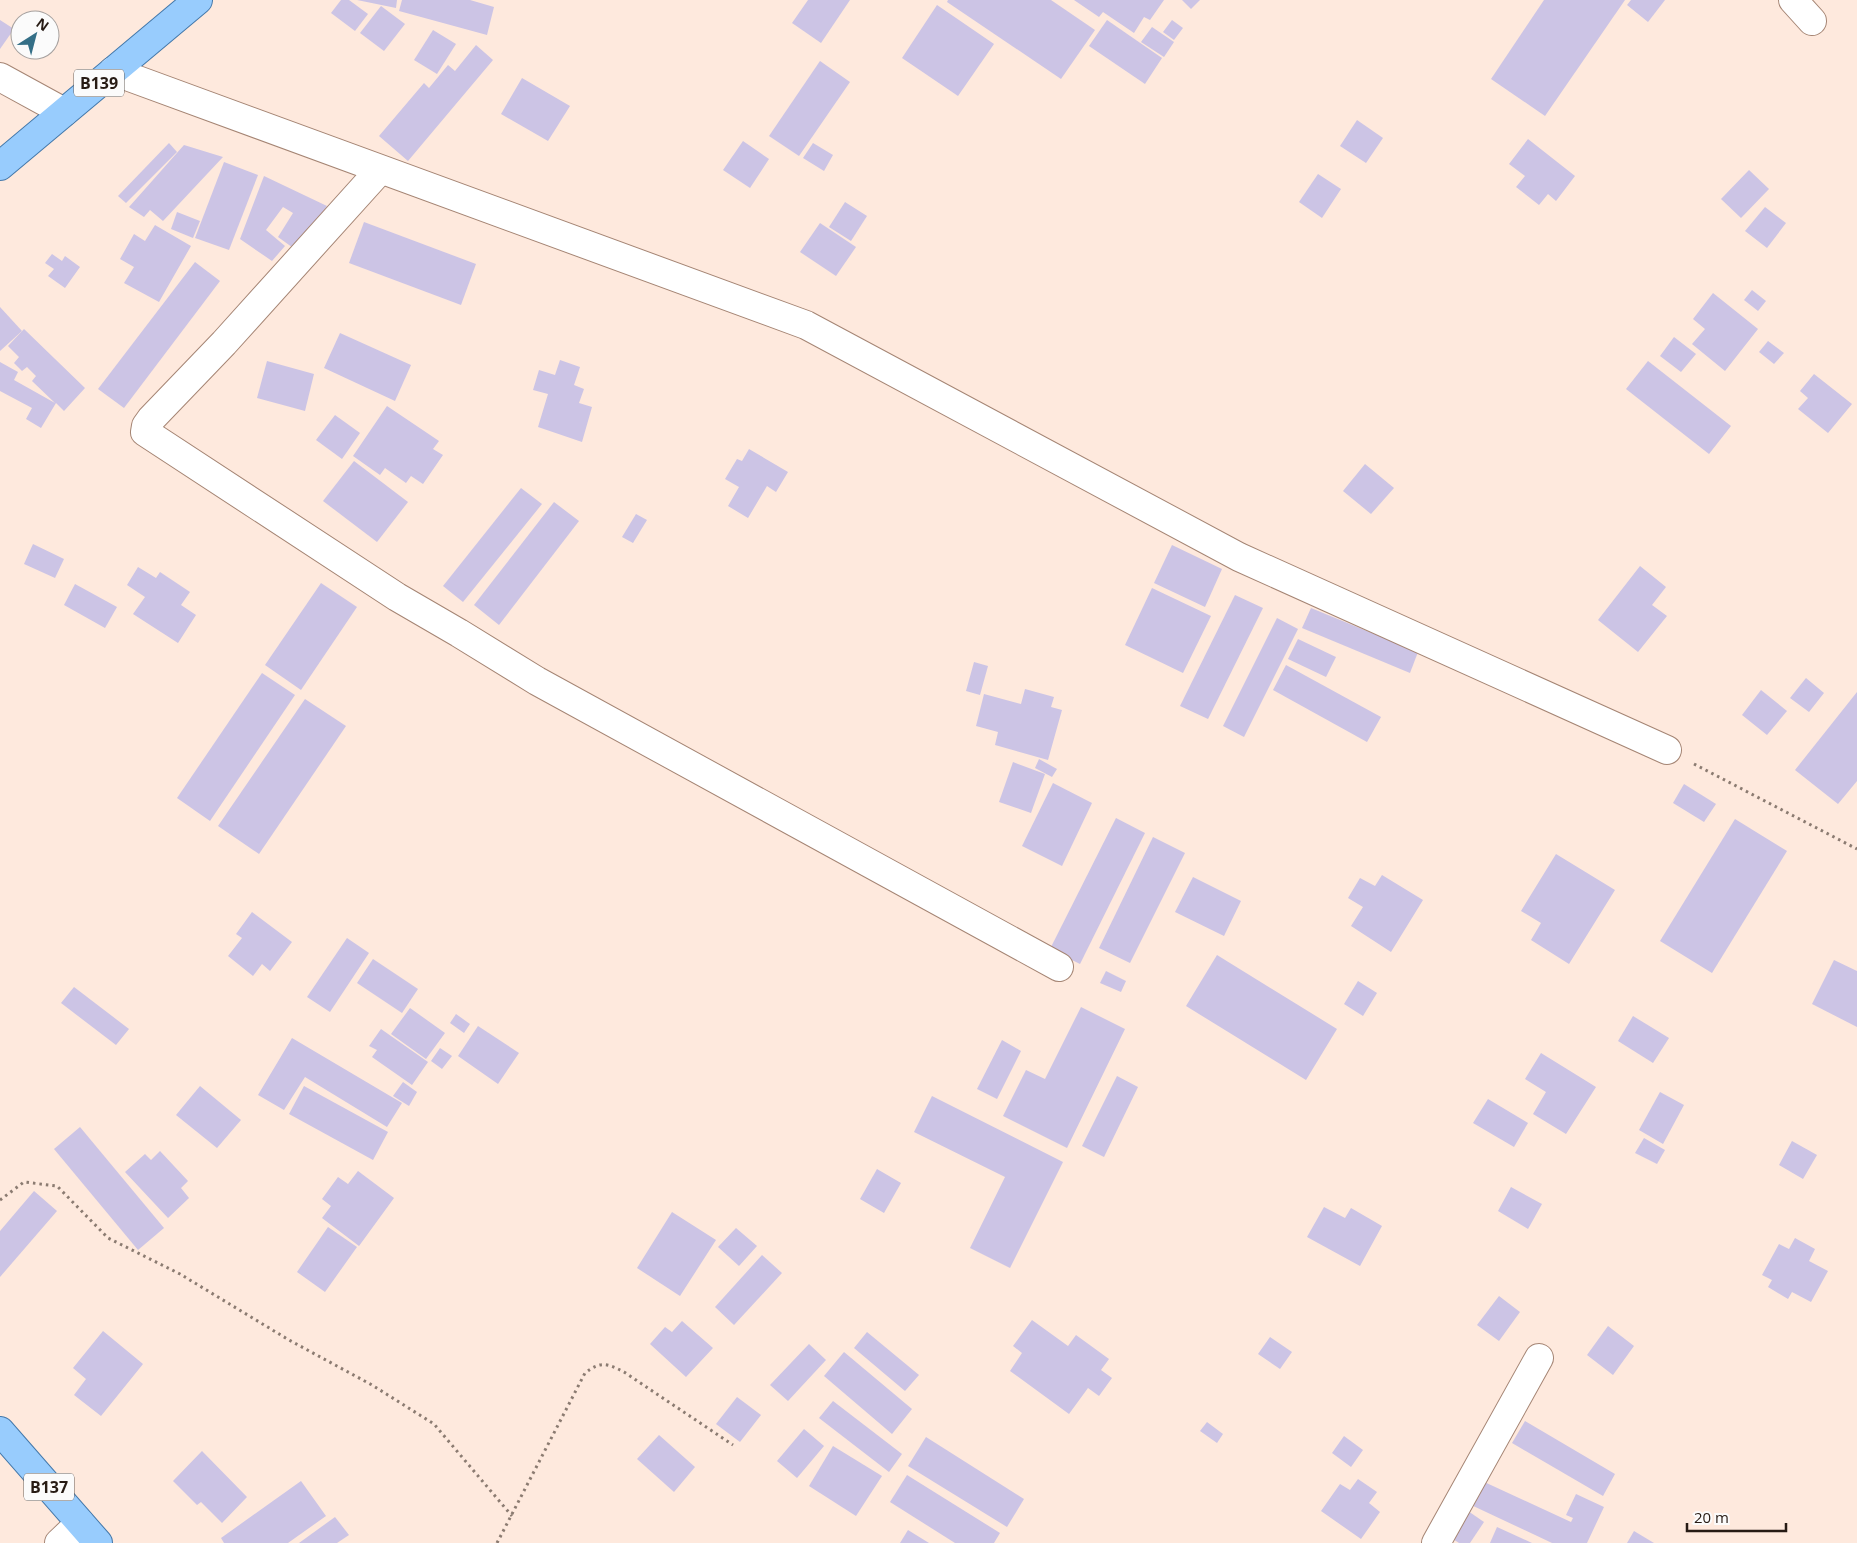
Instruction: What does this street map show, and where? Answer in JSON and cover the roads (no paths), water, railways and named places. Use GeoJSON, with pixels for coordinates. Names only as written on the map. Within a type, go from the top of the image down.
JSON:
{"type":"FeatureCollection","features":[{"type":"Feature","properties":{"kind":"main road","name":"B139"},"geometry":{"type":"LineString","coordinates":[[0,166],[198,0]]}},
{"type":"Feature","properties":{"kind":"main road","name":"B137"},"geometry":{"type":"LineString","coordinates":[[0,1431],[98,1543]]}},
{"type":"Feature","properties":{"kind":"street"},"geometry":{"type":"LineString","coordinates":[[1793,0],[1812,21]]}},
{"type":"Feature","properties":{"kind":"street"},"geometry":{"type":"LineString","coordinates":[[113,71],[806,325],[1239,557],[1667,750]]}},
{"type":"Feature","properties":{"kind":"street"},"geometry":{"type":"LineString","coordinates":[[0,76],[64,112]]}},
{"type":"Feature","properties":{"kind":"street"},"geometry":{"type":"LineString","coordinates":[[380,170],[224,343],[151,419],[146,426],[145,432],[396,598],[459,633],[537,681],[1059,967]]}},
{"type":"Feature","properties":{"kind":"street"},"geometry":{"type":"LineString","coordinates":[[1436,1543],[1539,1358]]}},
{"type":"Feature","properties":{"kind":"street"},"geometry":{"type":"LineString","coordinates":[[59,1543],[80,1523]]}}]}
